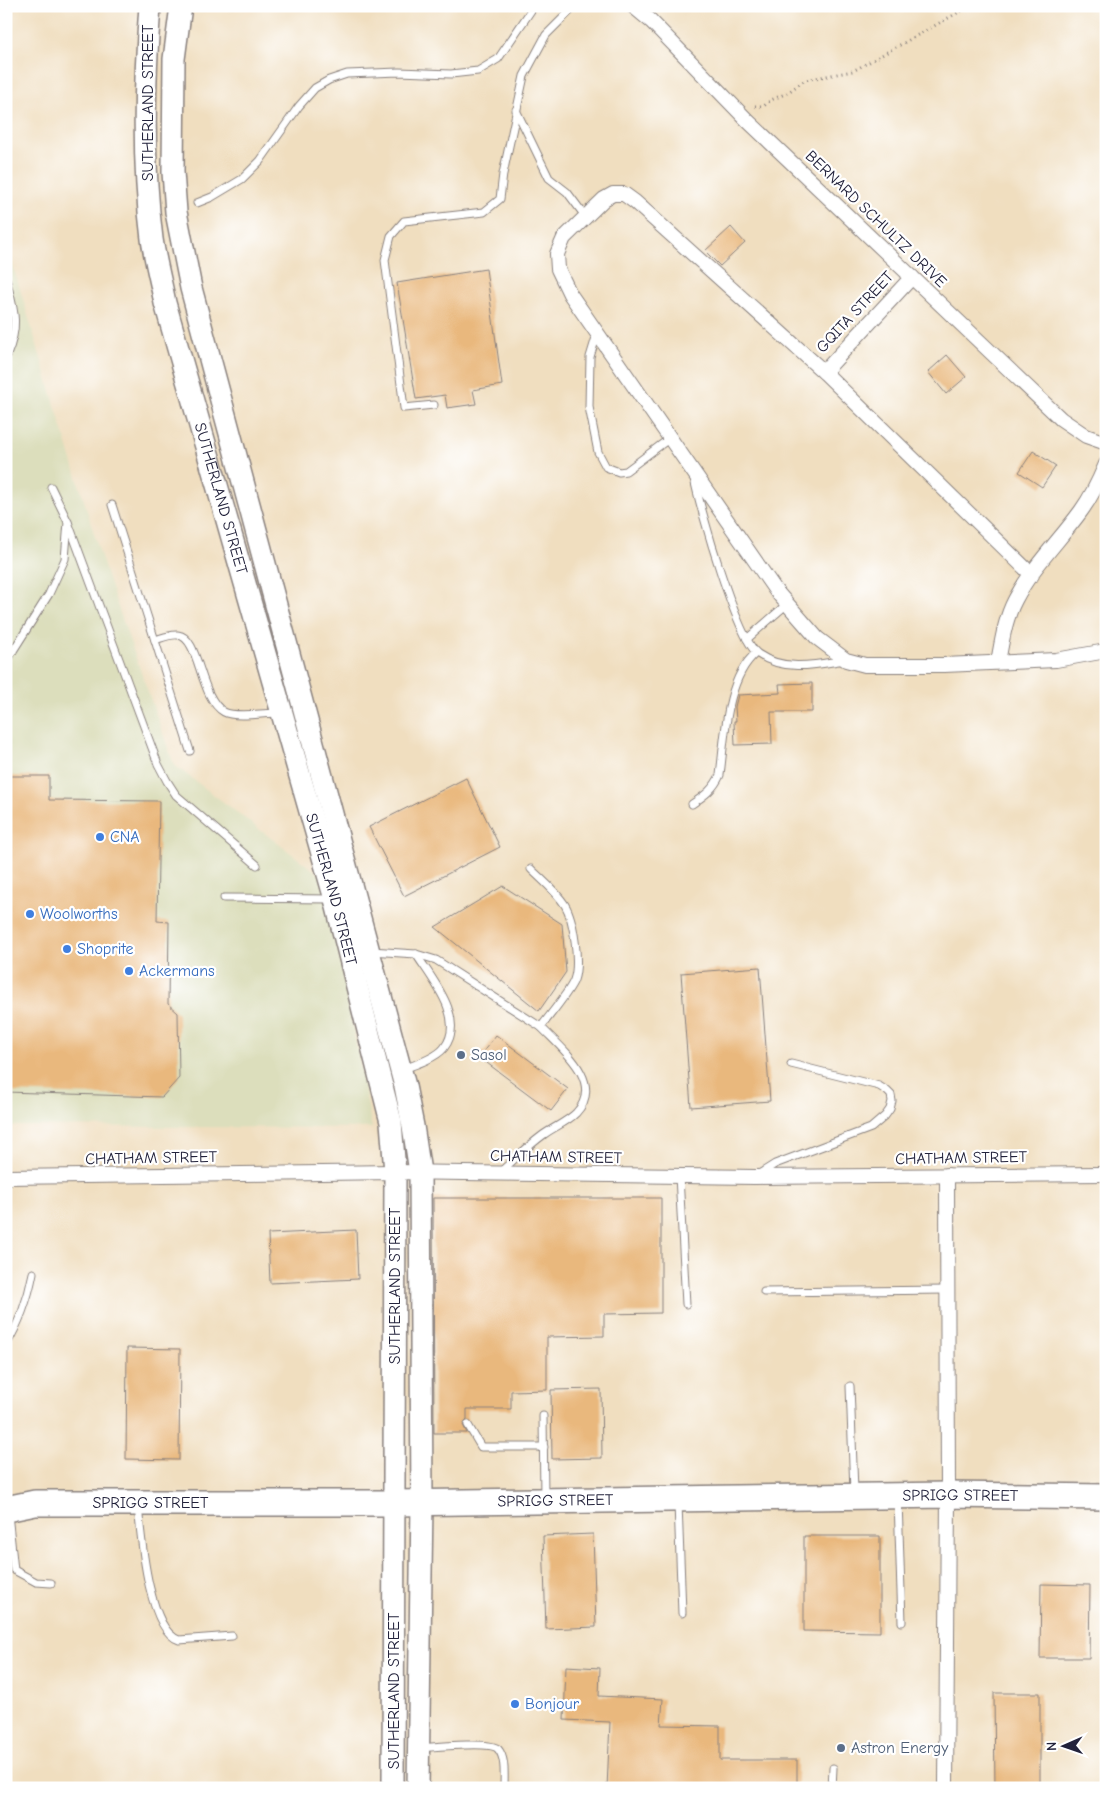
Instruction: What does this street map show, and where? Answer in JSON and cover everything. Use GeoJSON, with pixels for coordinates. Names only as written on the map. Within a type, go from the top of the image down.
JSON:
{"type":"FeatureCollection","features":[{"type":"Feature","properties":{"kind":"highway","name":"SPRIGG STREET"},"geometry":{"type":"LineString","coordinates":[[7,1509],[35,1503],[422,1503],[948,1495],[1106,1497]]}},
{"type":"Feature","properties":{"kind":"main road","name":"SUTHERLAND STREET"},"geometry":{"type":"LineString","coordinates":[[150,6],[146,60],[147,183],[152,240],[165,303],[281,713],[345,899]]}},
{"type":"Feature","properties":{"kind":"main road","name":"SUTHERLAND STREET"},"geometry":{"type":"LineString","coordinates":[[181,6],[174,58],[173,172],[176,212],[191,288],[358,952],[391,1122],[395,1172],[393,1788]]}},
{"type":"Feature","properties":{"kind":"main road","name":"SUTHERLAND STREET"},"geometry":{"type":"LineString","coordinates":[[358,952],[400,1070],[414,1126],[420,1172],[422,1503],[418,1788]]}},
{"type":"Feature","properties":{"kind":"street","name":"BERNARD SCHULTZ DRIVE"},"geometry":{"type":"LineString","coordinates":[[633,6],[651,21],[748,121],[1061,419],[1086,436],[1106,443]]}},
{"type":"Feature","properties":{"kind":"street"},"geometry":{"type":"LineString","coordinates":[[1032,575],[824,372],[655,219],[624,194],[613,194],[604,199],[564,238],[557,254],[558,269],[570,294],[776,591],[817,638],[846,660],[865,665],[944,665],[1056,660],[1106,651]]}},
{"type":"Feature","properties":{"kind":"street","name":"GQITA STREET"},"geometry":{"type":"LineString","coordinates":[[824,372],[912,277]]}},
{"type":"Feature","properties":{"kind":"street"},"geometry":{"type":"LineString","coordinates":[[998,662],[1009,614],[1015,600],[1081,510],[1097,486],[1106,464]]}},
{"type":"Feature","properties":{"kind":"street","name":"CHATHAM STREET"},"geometry":{"type":"LineString","coordinates":[[6,1177],[395,1172],[755,1177],[1106,1174]]}},
{"type":"Feature","properties":{"kind":"street"},"geometry":{"type":"LineString","coordinates":[[946,1788],[948,1495],[947,1175]]}},
{"type":"Feature","properties":{"kind":"lane"},"geometry":{"type":"LineString","coordinates":[[197,203],[212,197],[242,179],[260,161],[299,106],[315,88],[329,80],[347,74],[399,72],[451,74],[478,71],[498,59],[534,6]]}},
{"type":"Feature","properties":{"kind":"lane"},"geometry":{"type":"LineString","coordinates":[[434,405],[404,408],[385,260],[391,236],[404,221],[484,212],[500,199],[524,76],[546,35],[575,6]]}},
{"type":"Feature","properties":{"kind":"lane"},"geometry":{"type":"LineString","coordinates":[[516,110],[549,178],[567,192],[585,216]]}},
{"type":"Feature","properties":{"kind":"lane"},"geometry":{"type":"LineString","coordinates":[[6,279],[16,317],[14,339],[8,355]]}},
{"type":"Feature","properties":{"kind":"lane"},"geometry":{"type":"LineString","coordinates":[[597,334],[590,357],[589,407],[598,452],[606,467],[619,472],[626,471],[670,438]]}},
{"type":"Feature","properties":{"kind":"lane"},"geometry":{"type":"LineString","coordinates":[[692,471],[713,546],[735,611],[747,640],[756,653],[768,660],[795,666],[814,666],[846,660]]}},
{"type":"Feature","properties":{"kind":"lane"},"geometry":{"type":"LineString","coordinates":[[51,487],[68,522],[158,764],[167,781],[176,795],[257,865]]}},
{"type":"Feature","properties":{"kind":"lane"},"geometry":{"type":"LineString","coordinates":[[112,506],[190,751]]}},
{"type":"Feature","properties":{"kind":"lane"},"geometry":{"type":"LineString","coordinates":[[6,662],[49,594],[57,577],[64,559],[68,522]]}},
{"type":"Feature","properties":{"kind":"lane"},"geometry":{"type":"LineString","coordinates":[[747,640],[787,604]]}},
{"type":"Feature","properties":{"kind":"lane"},"geometry":{"type":"LineString","coordinates":[[155,640],[173,635],[184,636],[194,651],[210,698],[226,713],[281,713]]}},
{"type":"Feature","properties":{"kind":"lane"},"geometry":{"type":"LineString","coordinates":[[692,804],[708,794],[720,775],[734,686],[746,662],[756,653]]}},
{"type":"Feature","properties":{"kind":"lane"},"geometry":{"type":"LineString","coordinates":[[531,869],[557,895],[566,907],[575,944],[576,967],[574,981],[541,1027]]}},
{"type":"Feature","properties":{"kind":"lane"},"geometry":{"type":"LineString","coordinates":[[224,898],[345,899]]}},
{"type":"Feature","properties":{"kind":"lane"},"geometry":{"type":"LineString","coordinates":[[358,952],[416,954],[436,960],[541,1027],[573,1060],[582,1073],[586,1088],[583,1105],[574,1115],[543,1135],[499,1173]]}},
{"type":"Feature","properties":{"kind":"lane"},"geometry":{"type":"LineString","coordinates":[[400,1070],[421,1062],[443,1049],[451,1030],[449,1011],[440,990],[416,954]]}},
{"type":"Feature","properties":{"kind":"lane"},"geometry":{"type":"LineString","coordinates":[[755,1177],[775,1164],[871,1128],[890,1109],[891,1095],[879,1086],[791,1064]]}},
{"type":"Feature","properties":{"kind":"lane"},"geometry":{"type":"LineString","coordinates":[[679,1176],[686,1304]]}},
{"type":"Feature","properties":{"kind":"lane"},"geometry":{"type":"LineString","coordinates":[[6,1345],[27,1300],[33,1273]]}},
{"type":"Feature","properties":{"kind":"lane"},"geometry":{"type":"LineString","coordinates":[[764,1292],[947,1290]]}},
{"type":"Feature","properties":{"kind":"lane"},"geometry":{"type":"LineString","coordinates":[[850,1386],[854,1497]]}},
{"type":"Feature","properties":{"kind":"lane"},"geometry":{"type":"LineString","coordinates":[[543,1416],[544,1501]]}},
{"type":"Feature","properties":{"kind":"lane"},"geometry":{"type":"LineString","coordinates":[[468,1425],[481,1448],[544,1447]]}},
{"type":"Feature","properties":{"kind":"lane"},"geometry":{"type":"LineString","coordinates":[[898,1496],[902,1622]]}},
{"type":"Feature","properties":{"kind":"lane"},"geometry":{"type":"LineString","coordinates":[[678,1499],[682,1613]]}},
{"type":"Feature","properties":{"kind":"lane"},"geometry":{"type":"LineString","coordinates":[[138,1503],[143,1553],[149,1585],[161,1620],[168,1632],[175,1639],[179,1640],[232,1636]]}},
{"type":"Feature","properties":{"kind":"lane"},"geometry":{"type":"LineString","coordinates":[[7,1509],[14,1570],[36,1582],[52,1583]]}},
{"type":"Feature","properties":{"kind":"lane"},"geometry":{"type":"LineString","coordinates":[[419,1748],[482,1744],[496,1747],[503,1761],[504,1788]]}},
{"type":"Feature","properties":{"kind":"lane"},"geometry":{"type":"LineString","coordinates":[[832,1788],[833,1768]]}},
{"type":"Feature","properties":{"kind":"path"},"geometry":{"type":"LineString","coordinates":[[749,106],[764,106],[805,80],[853,71],[970,6]]}},
{"type":"Feature","properties":{"kind":"shaded area"},"geometry":{"type":"Polygon","coordinates":[[[6,243],[107,576],[174,765],[320,875],[336,939],[372,1128],[6,1126],[6,243]]]}},
{"type":"Feature","properties":{"kind":"building"},"geometry":{"type":"Polygon","coordinates":[[[731,227],[745,243],[720,266],[705,251],[731,227]]]}},
{"type":"Feature","properties":{"kind":"building"},"geometry":{"type":"Polygon","coordinates":[[[486,269],[502,385],[473,390],[476,404],[447,408],[445,395],[416,399],[397,283],[486,269]]]}},
{"type":"Feature","properties":{"kind":"building"},"geometry":{"type":"Polygon","coordinates":[[[947,355],[966,377],[946,394],[928,372],[947,355]]]}},
{"type":"Feature","properties":{"kind":"building"},"geometry":{"type":"Polygon","coordinates":[[[1033,451],[1056,466],[1042,487],[1019,472],[1033,451]]]}},
{"type":"Feature","properties":{"kind":"building"},"geometry":{"type":"Polygon","coordinates":[[[812,683],[812,712],[771,712],[772,744],[735,745],[734,721],[736,721],[735,707],[738,695],[780,693],[779,684],[812,683]]]}},
{"type":"Feature","properties":{"kind":"building"},"geometry":{"type":"Polygon","coordinates":[[[6,776],[49,776],[49,800],[159,801],[157,921],[169,922],[168,1004],[178,1013],[179,1078],[162,1097],[6,1092],[6,776]]]}},
{"type":"Feature","properties":{"kind":"building"},"geometry":{"type":"Polygon","coordinates":[[[466,778],[500,847],[404,896],[369,827],[466,778]]]}},
{"type":"Feature","properties":{"kind":"building"},"geometry":{"type":"Polygon","coordinates":[[[503,886],[562,924],[566,972],[539,1011],[435,927],[503,886]]]}},
{"type":"Feature","properties":{"kind":"building"},"geometry":{"type":"Polygon","coordinates":[[[760,967],[770,1101],[691,1107],[681,973],[760,967]]]}},
{"type":"Feature","properties":{"kind":"building"},"geometry":{"type":"Polygon","coordinates":[[[496,1035],[568,1089],[551,1111],[479,1057],[496,1035]]]}},
{"type":"Feature","properties":{"kind":"building"},"geometry":{"type":"Polygon","coordinates":[[[433,1198],[661,1198],[661,1313],[604,1314],[604,1336],[547,1337],[547,1390],[511,1391],[511,1409],[467,1409],[467,1420],[463,1425],[467,1433],[434,1433],[433,1198]]]}},
{"type":"Feature","properties":{"kind":"building"},"geometry":{"type":"Polygon","coordinates":[[[356,1230],[358,1279],[270,1283],[268,1234],[356,1230]]]}},
{"type":"Feature","properties":{"kind":"building"},"geometry":{"type":"Polygon","coordinates":[[[127,1348],[180,1349],[179,1460],[126,1459],[127,1348]]]}},
{"type":"Feature","properties":{"kind":"building"},"geometry":{"type":"Polygon","coordinates":[[[601,1389],[602,1458],[552,1459],[551,1390],[601,1389]]]}},
{"type":"Feature","properties":{"kind":"building"},"geometry":{"type":"Polygon","coordinates":[[[593,1534],[596,1627],[546,1629],[543,1536],[593,1534]]]}},
{"type":"Feature","properties":{"kind":"building"},"geometry":{"type":"Polygon","coordinates":[[[804,1536],[880,1536],[880,1632],[804,1631],[804,1536]]]}},
{"type":"Feature","properties":{"kind":"building"},"geometry":{"type":"Polygon","coordinates":[[[1041,1584],[1090,1585],[1089,1658],[1040,1658],[1041,1584]]]}},
{"type":"Feature","properties":{"kind":"building"},"geometry":{"type":"Polygon","coordinates":[[[566,1666],[600,1668],[599,1696],[663,1699],[661,1725],[720,1726],[720,1760],[797,1760],[797,1785],[720,1786],[720,1788],[607,1788],[610,1722],[564,1720],[566,1666]]]}},
{"type":"Feature","properties":{"kind":"building"},"geometry":{"type":"Polygon","coordinates":[[[994,1693],[1040,1693],[1040,1788],[995,1788],[994,1693]]]}},
{"type":"Feature","properties":{"kind":"place","name":"CNA"},"geometry":{"type":"Point","coordinates":[100,837]}},
{"type":"Feature","properties":{"kind":"place","name":"Woolworths"},"geometry":{"type":"Point","coordinates":[30,914]}},
{"type":"Feature","properties":{"kind":"place","name":"Shoprite"},"geometry":{"type":"Point","coordinates":[67,949]}},
{"type":"Feature","properties":{"kind":"place","name":"Ackermans"},"geometry":{"type":"Point","coordinates":[129,971]}},
{"type":"Feature","properties":{"kind":"place","name":"Sasol"},"geometry":{"type":"Point","coordinates":[461,1055]}},
{"type":"Feature","properties":{"kind":"place","name":"Bonjour"},"geometry":{"type":"Point","coordinates":[515,1704]}},
{"type":"Feature","properties":{"kind":"place","name":"Astron Energy"},"geometry":{"type":"Point","coordinates":[841,1748]}}]}
